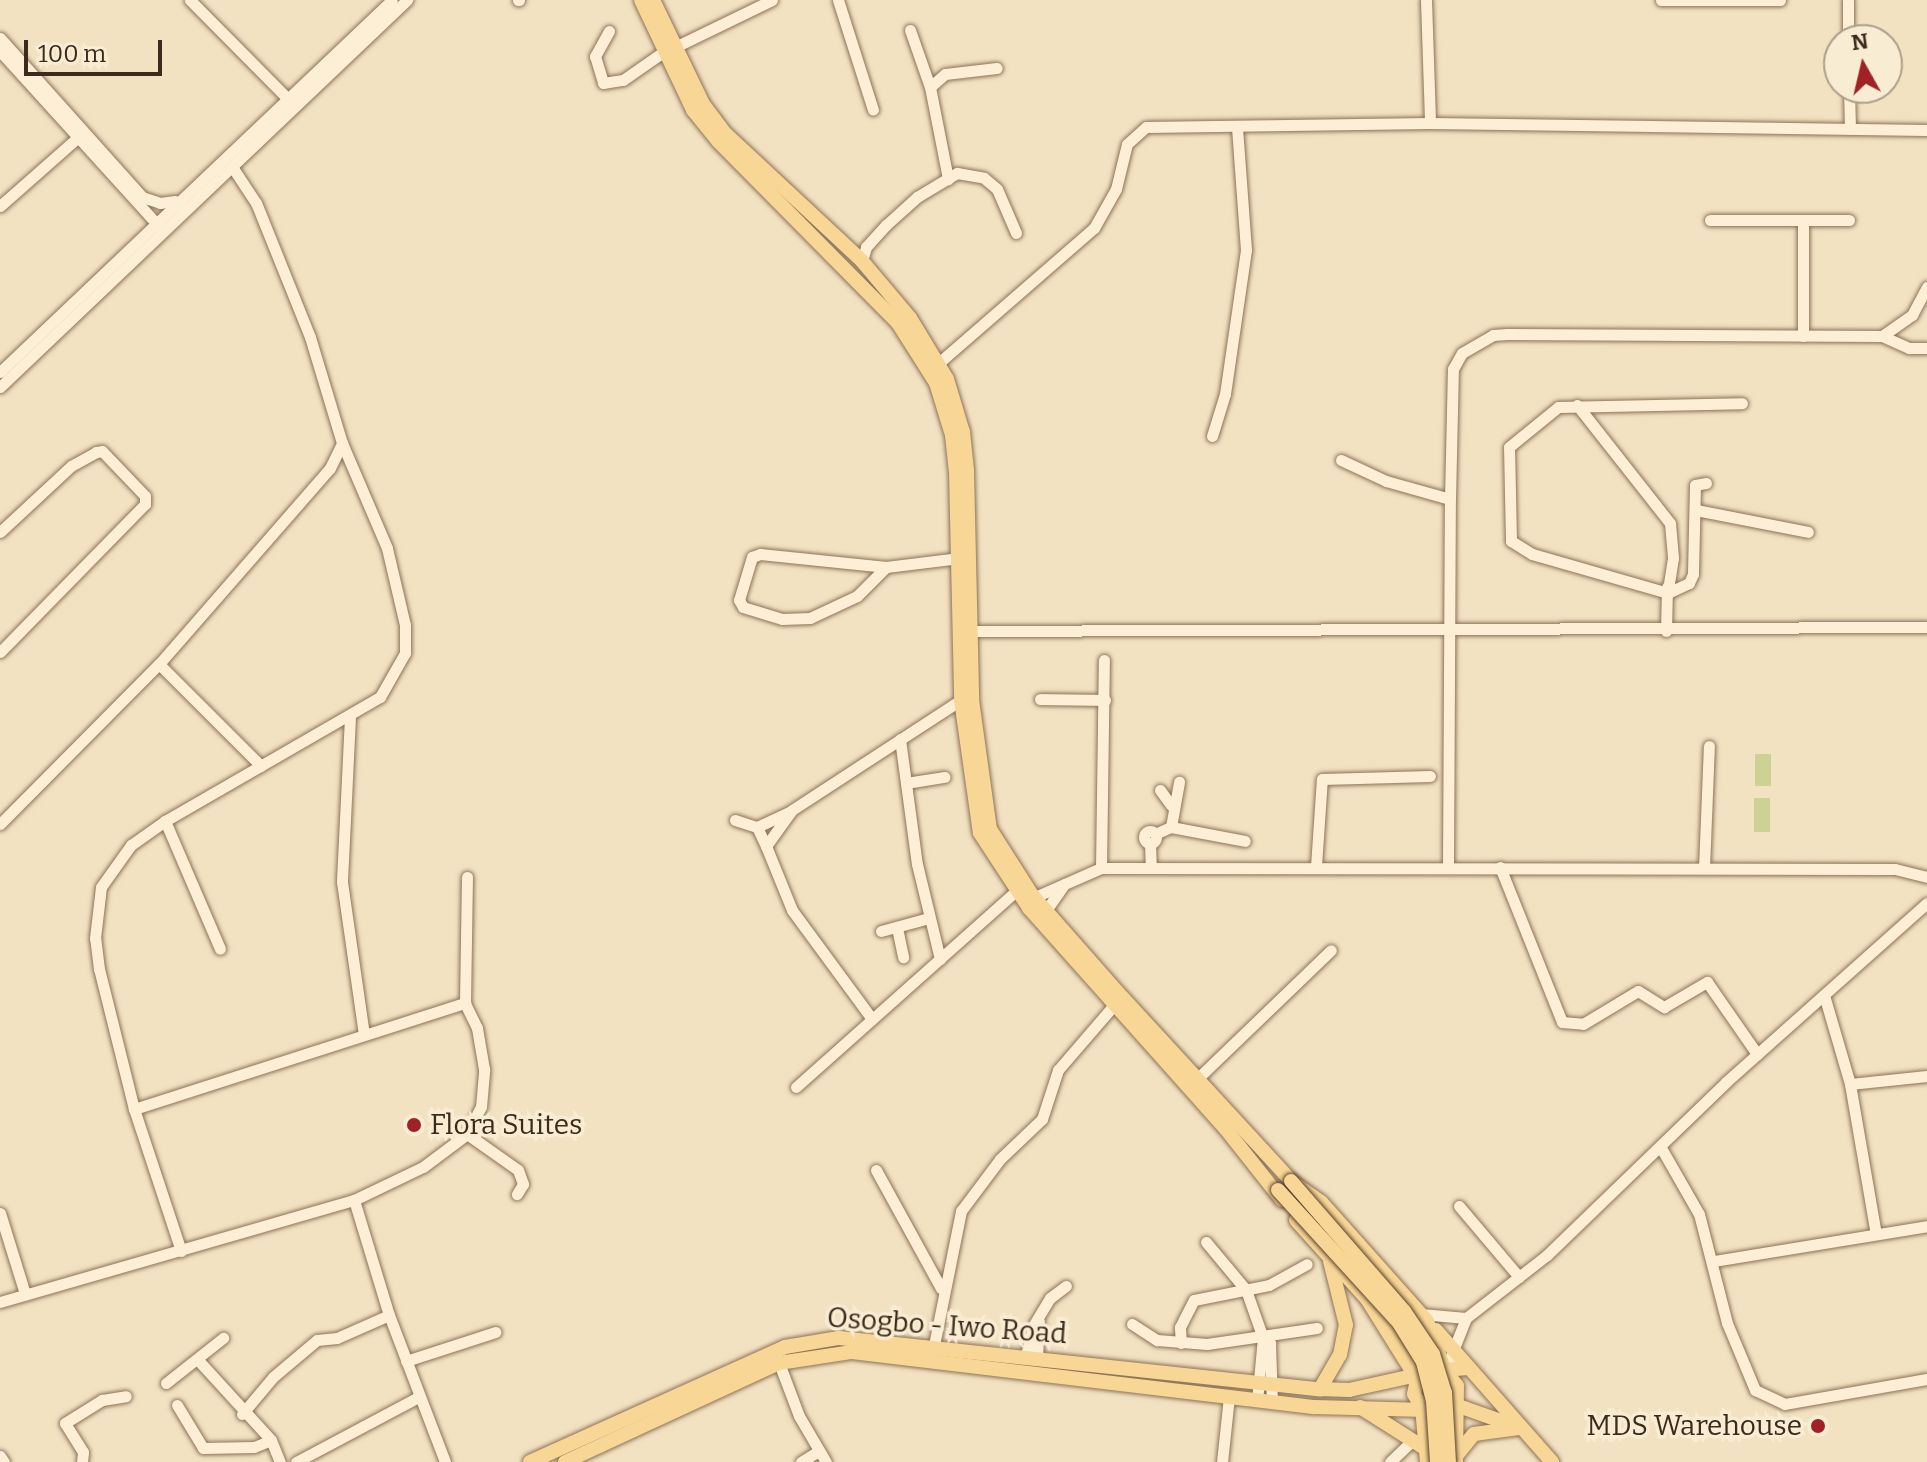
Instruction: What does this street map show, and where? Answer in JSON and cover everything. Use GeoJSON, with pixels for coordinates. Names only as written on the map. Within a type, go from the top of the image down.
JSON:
{"type":"FeatureCollection","features":[{"type":"Feature","properties":{"kind":"main road"},"geometry":{"type":"LineString","coordinates":[[641,0],[668,50],[726,134],[862,261],[910,318],[963,432],[972,700],[990,829],[1029,899],[1291,1181],[1404,1311],[1433,1354],[1445,1393],[1454,1460]]}},
{"type":"Feature","properties":{"kind":"main road"},"geometry":{"type":"LineString","coordinates":[[653,0],[668,50],[693,110],[718,141],[898,323],[934,367],[952,435],[959,558],[968,631],[961,700],[980,833],[1016,891],[1029,899]]}},
{"type":"Feature","properties":{"kind":"main road"},"geometry":{"type":"LineString","coordinates":[[1043,915],[1114,1005],[1399,1323],[1423,1362],[1433,1401],[1437,1462]]}},
{"type":"Feature","properties":{"kind":"main road"},"geometry":{"type":"LineString","coordinates":[[1291,1181],[1321,1202],[1552,1462]]}},
{"type":"Feature","properties":{"kind":"main road"},"geometry":{"type":"LineString","coordinates":[[1278,1190],[1283,1204],[1367,1299],[1417,1379]]}},
{"type":"Feature","properties":{"kind":"main road"},"geometry":{"type":"LineString","coordinates":[[1320,1389],[1340,1355],[1346,1325],[1328,1257]]}},
{"type":"Feature","properties":{"kind":"main road"},"geometry":{"type":"LineString","coordinates":[[1424,1318],[1445,1371],[1457,1386],[1453,1404],[1454,1460]]}},
{"type":"Feature","properties":{"kind":"main road","name":"Osogbo - Iwo Road"},"geometry":{"type":"LineString","coordinates":[[530,1462],[785,1347],[839,1338],[934,1345],[1320,1389],[1384,1385],[1417,1379]]}},
{"type":"Feature","properties":{"kind":"main road","name":"Osogbo - Iwo Road"},"geometry":{"type":"LineString","coordinates":[[565,1462],[779,1363],[810,1355],[876,1354],[1265,1402],[1422,1408]]}},
{"type":"Feature","properties":{"kind":"main road"},"geometry":{"type":"LineString","coordinates":[[1422,1448],[1422,1408],[1414,1394],[1417,1379],[1427,1371],[1469,1368]]}},
{"type":"Feature","properties":{"kind":"main road"},"geometry":{"type":"LineString","coordinates":[[1422,1408],[1438,1412],[1453,1404],[1519,1428]]}},
{"type":"Feature","properties":{"kind":"main road"},"geometry":{"type":"LineString","coordinates":[[1360,1407],[1422,1448]]}},
{"type":"Feature","properties":{"kind":"main road"},"geometry":{"type":"LineString","coordinates":[[1454,1460],[1474,1434],[1519,1428]]}},
{"type":"Feature","properties":{"kind":"main road"},"geometry":{"type":"LineString","coordinates":[[1422,1448],[1442,1433],[1454,1438]]}},
{"type":"Feature","properties":{"kind":"street"},"geometry":{"type":"LineString","coordinates":[[190,0],[288,99]]}},
{"type":"Feature","properties":{"kind":"street"},"geometry":{"type":"LineString","coordinates":[[0,387],[158,226],[176,201],[392,0]]}},
{"type":"Feature","properties":{"kind":"street"},"geometry":{"type":"LineString","coordinates":[[0,372],[158,226],[233,168],[407,0]]}},
{"type":"Feature","properties":{"kind":"street"},"geometry":{"type":"LineString","coordinates":[[609,31],[595,56],[603,83],[623,80],[668,50],[772,0]]}},
{"type":"Feature","properties":{"kind":"street"},"geometry":{"type":"LineString","coordinates":[[838,0],[873,110]]}},
{"type":"Feature","properties":{"kind":"street"},"geometry":{"type":"LineString","coordinates":[[1426,0],[1430,123]]}},
{"type":"Feature","properties":{"kind":"street"},"geometry":{"type":"LineString","coordinates":[[1661,0],[1780,0]]}},
{"type":"Feature","properties":{"kind":"street"},"geometry":{"type":"LineString","coordinates":[[1848,0],[1848,24]]}},
{"type":"Feature","properties":{"kind":"street"},"geometry":{"type":"LineString","coordinates":[[910,30],[930,87],[948,179]]}},
{"type":"Feature","properties":{"kind":"street"},"geometry":{"type":"LineString","coordinates":[[0,38],[142,197],[160,203],[176,201]]}},
{"type":"Feature","properties":{"kind":"street"},"geometry":{"type":"LineString","coordinates":[[0,51],[158,226]]}},
{"type":"Feature","properties":{"kind":"street"},"geometry":{"type":"LineString","coordinates":[[930,87],[945,74],[997,68]]}},
{"type":"Feature","properties":{"kind":"street"},"geometry":{"type":"LineString","coordinates":[[1849,104],[1850,129]]}},
{"type":"Feature","properties":{"kind":"street"},"geometry":{"type":"LineString","coordinates":[[934,367],[1094,228],[1107,213],[1127,144],[1139,131],[1156,125],[1430,123],[1927,130]]}},
{"type":"Feature","properties":{"kind":"street"},"geometry":{"type":"LineString","coordinates":[[1212,436],[1225,394],[1246,250],[1237,126]]}},
{"type":"Feature","properties":{"kind":"street"},"geometry":{"type":"LineString","coordinates":[[0,206],[77,138]]}},
{"type":"Feature","properties":{"kind":"street"},"geometry":{"type":"LineString","coordinates":[[181,1251],[134,1109],[99,969],[97,906],[108,871],[131,845],[165,821],[380,697],[405,653],[405,625],[387,548],[342,443],[310,337],[256,203],[233,168]]}},
{"type":"Feature","properties":{"kind":"street"},"geometry":{"type":"LineString","coordinates":[[862,261],[866,247],[917,197],[965,173],[984,178],[997,189],[1016,233]]}},
{"type":"Feature","properties":{"kind":"street"},"geometry":{"type":"LineString","coordinates":[[1710,220],[1849,220]]}},
{"type":"Feature","properties":{"kind":"street"},"geometry":{"type":"LineString","coordinates":[[1803,221],[1803,336]]}},
{"type":"Feature","properties":{"kind":"street"},"geometry":{"type":"LineString","coordinates":[[1882,336],[1912,315],[1927,287]]}},
{"type":"Feature","properties":{"kind":"street"},"geometry":{"type":"LineString","coordinates":[[1448,866],[1453,369],[1462,353],[1485,339],[1507,334],[1882,336],[1909,348],[1927,348]]}},
{"type":"Feature","properties":{"kind":"street"},"geometry":{"type":"LineString","coordinates":[[1706,483],[1695,485],[1693,574],[1689,583],[1668,592],[1532,554],[1511,541],[1509,447],[1558,407],[1742,403]]}},
{"type":"Feature","properties":{"kind":"street"},"geometry":{"type":"LineString","coordinates":[[1577,405],[1670,523],[1673,558],[1666,631]]}},
{"type":"Feature","properties":{"kind":"street"},"geometry":{"type":"LineString","coordinates":[[0,824],[159,664],[330,468],[342,443]]}},
{"type":"Feature","properties":{"kind":"street"},"geometry":{"type":"LineString","coordinates":[[0,532],[71,466],[96,452],[102,451],[145,496],[145,504],[0,652]]}},
{"type":"Feature","properties":{"kind":"street"},"geometry":{"type":"LineString","coordinates":[[1341,460],[1386,481],[1450,499]]}},
{"type":"Feature","properties":{"kind":"street"},"geometry":{"type":"LineString","coordinates":[[330,468],[353,467]]}},
{"type":"Feature","properties":{"kind":"street"},"geometry":{"type":"LineString","coordinates":[[1696,510],[1808,532]]}},
{"type":"Feature","properties":{"kind":"street"},"geometry":{"type":"LineString","coordinates":[[886,567],[857,596],[810,618],[782,619],[743,607],[739,600],[755,555],[886,567],[959,558]]}},
{"type":"Feature","properties":{"kind":"street"},"geometry":{"type":"LineString","coordinates":[[968,631],[1666,631],[1927,627]]}},
{"type":"Feature","properties":{"kind":"street"},"geometry":{"type":"LineString","coordinates":[[1101,868],[1104,660]]}},
{"type":"Feature","properties":{"kind":"street"},"geometry":{"type":"LineString","coordinates":[[159,664],[261,766]]}},
{"type":"Feature","properties":{"kind":"street"},"geometry":{"type":"LineString","coordinates":[[1040,699],[1105,700]]}},
{"type":"Feature","properties":{"kind":"street"},"geometry":{"type":"LineString","coordinates":[[735,820],[757,827],[792,810],[961,700]]}},
{"type":"Feature","properties":{"kind":"street"},"geometry":{"type":"LineString","coordinates":[[350,717],[342,882],[364,1034]]}},
{"type":"Feature","properties":{"kind":"street"},"geometry":{"type":"LineString","coordinates":[[900,739],[929,918],[940,959]]}},
{"type":"Feature","properties":{"kind":"street"},"geometry":{"type":"LineString","coordinates":[[1704,868],[1709,746]]}},
{"type":"Feature","properties":{"kind":"street"},"geometry":{"type":"LineString","coordinates":[[1316,866],[1322,779],[1430,776]]}},
{"type":"Feature","properties":{"kind":"street"},"geometry":{"type":"LineString","coordinates":[[906,783],[945,777]]}},
{"type":"Feature","properties":{"kind":"street"},"geometry":{"type":"LineString","coordinates":[[1171,827],[1171,805],[1179,782]]}},
{"type":"Feature","properties":{"kind":"street"},"geometry":{"type":"LineString","coordinates":[[1160,790],[1171,805]]}},
{"type":"Feature","properties":{"kind":"street"},"geometry":{"type":"LineString","coordinates":[[766,846],[792,810]]}},
{"type":"Feature","properties":{"kind":"street"},"geometry":{"type":"LineString","coordinates":[[165,821],[220,949]]}},
{"type":"Feature","properties":{"kind":"street"},"geometry":{"type":"LineString","coordinates":[[757,827],[792,910],[872,1019]]}},
{"type":"Feature","properties":{"kind":"street"},"geometry":{"type":"LineString","coordinates":[[1151,867],[1152,838],[1171,827],[1245,841]]}},
{"type":"Feature","properties":{"kind":"street"},"geometry":{"type":"LineString","coordinates":[[1029,899],[1101,868],[1448,866],[1895,869],[1927,877]]}},
{"type":"Feature","properties":{"kind":"street"},"geometry":{"type":"LineString","coordinates":[[1500,867],[1562,1022],[1583,1024],[1638,991],[1664,1007],[1707,982],[1757,1054]]}},
{"type":"Feature","properties":{"kind":"street"},"geometry":{"type":"LineString","coordinates":[[0,1302],[354,1200],[423,1167],[467,1134],[481,1107],[484,1069],[477,1028],[465,1003],[467,877]]}},
{"type":"Feature","properties":{"kind":"street"},"geometry":{"type":"LineString","coordinates":[[1043,915],[1064,884]]}},
{"type":"Feature","properties":{"kind":"street"},"geometry":{"type":"LineString","coordinates":[[796,1087],[1016,891]]}},
{"type":"Feature","properties":{"kind":"street"},"geometry":{"type":"LineString","coordinates":[[1445,1371],[1466,1318],[1519,1277],[1757,1054],[1927,903]]}},
{"type":"Feature","properties":{"kind":"street"},"geometry":{"type":"LineString","coordinates":[[881,931],[929,918]]}},
{"type":"Feature","properties":{"kind":"street"},"geometry":{"type":"LineString","coordinates":[[897,928],[903,957]]}},
{"type":"Feature","properties":{"kind":"street"},"geometry":{"type":"LineString","coordinates":[[1196,1080],[1331,950]]}},
{"type":"Feature","properties":{"kind":"street"},"geometry":{"type":"LineString","coordinates":[[1824,995],[1850,1084],[1876,1234]]}},
{"type":"Feature","properties":{"kind":"street"},"geometry":{"type":"LineString","coordinates":[[134,1109],[465,1003]]}},
{"type":"Feature","properties":{"kind":"street"},"geometry":{"type":"LineString","coordinates":[[934,1345],[941,1288],[961,1211],[1000,1159],[1042,1119],[1058,1070],[1114,1005]]}},
{"type":"Feature","properties":{"kind":"street"},"geometry":{"type":"LineString","coordinates":[[1850,1084],[1927,1076]]}},
{"type":"Feature","properties":{"kind":"street"},"geometry":{"type":"LineString","coordinates":[[467,1134],[518,1170],[523,1184],[517,1194]]}},
{"type":"Feature","properties":{"kind":"street"},"geometry":{"type":"LineString","coordinates":[[1660,1146],[1689,1189],[1714,1261],[1727,1323],[1755,1390],[1769,1400],[1799,1402],[1856,1387],[1927,1379]]}},
{"type":"Feature","properties":{"kind":"street"},"geometry":{"type":"LineString","coordinates":[[876,1170],[941,1288]]}},
{"type":"Feature","properties":{"kind":"street"},"geometry":{"type":"LineString","coordinates":[[354,1200],[389,1315],[445,1462]]}},
{"type":"Feature","properties":{"kind":"street"},"geometry":{"type":"LineString","coordinates":[[1459,1206],[1519,1277]]}},
{"type":"Feature","properties":{"kind":"street"},"geometry":{"type":"LineString","coordinates":[[0,1213],[25,1294]]}},
{"type":"Feature","properties":{"kind":"street"},"geometry":{"type":"LineString","coordinates":[[1714,1261],[1927,1226]]}},
{"type":"Feature","properties":{"kind":"street"},"geometry":{"type":"LineString","coordinates":[[1206,1242],[1246,1290],[1263,1338],[1270,1343],[1265,1402]]}},
{"type":"Feature","properties":{"kind":"street"},"geometry":{"type":"LineString","coordinates":[[1181,1343],[1180,1327],[1194,1300],[1269,1285],[1307,1264]]}},
{"type":"Feature","properties":{"kind":"street"},"geometry":{"type":"LineString","coordinates":[[1032,1356],[1039,1322],[1050,1298],[1066,1286]]}},
{"type":"Feature","properties":{"kind":"street"},"geometry":{"type":"LineString","coordinates":[[242,1414],[273,1377],[317,1340],[337,1338],[389,1315]]}},
{"type":"Feature","properties":{"kind":"street"},"geometry":{"type":"LineString","coordinates":[[1424,1318],[1466,1318]]}},
{"type":"Feature","properties":{"kind":"street"},"geometry":{"type":"LineString","coordinates":[[1132,1324],[1157,1340],[1181,1343],[1263,1338],[1317,1328]]}},
{"type":"Feature","properties":{"kind":"street"},"geometry":{"type":"LineString","coordinates":[[406,1361],[495,1332]]}},
{"type":"Feature","properties":{"kind":"street"},"geometry":{"type":"LineString","coordinates":[[166,1383],[223,1338]]}},
{"type":"Feature","properties":{"kind":"street"},"geometry":{"type":"LineString","coordinates":[[198,1360],[242,1414],[271,1440],[280,1462]]}},
{"type":"Feature","properties":{"kind":"street"},"geometry":{"type":"LineString","coordinates":[[779,1363],[817,1452],[826,1462]]}},
{"type":"Feature","properties":{"kind":"street"},"geometry":{"type":"LineString","coordinates":[[82,1462],[83,1452],[65,1423],[102,1400],[126,1396]]}},
{"type":"Feature","properties":{"kind":"street"},"geometry":{"type":"LineString","coordinates":[[296,1462],[420,1396]]}},
{"type":"Feature","properties":{"kind":"street"},"geometry":{"type":"LineString","coordinates":[[1222,1462],[1229,1397]]}},
{"type":"Feature","properties":{"kind":"street"},"geometry":{"type":"LineString","coordinates":[[177,1405],[203,1448],[254,1447],[271,1440]]}},
{"type":"Feature","properties":{"kind":"street"},"geometry":{"type":"LineString","coordinates":[[1390,1462],[1422,1448]]}},
{"type":"Feature","properties":{"kind":"street"},"geometry":{"type":"LineString","coordinates":[[801,1462],[817,1452]]}},
{"type":"Feature","properties":{"kind":"street"},"geometry":{"type":"LineString","coordinates":[[0,1456],[4,1462]]}},
{"type":"Feature","properties":{"kind":"green space"},"geometry":{"type":"Polygon","coordinates":[[[1755,754],[1771,754],[1771,786],[1755,786],[1755,754]]]}},
{"type":"Feature","properties":{"kind":"green space"},"geometry":{"type":"Polygon","coordinates":[[[1754,798],[1770,798],[1770,832],[1754,832],[1754,798]]]}},
{"type":"Feature","properties":{"kind":"place","name":"Flora Suites"},"geometry":{"type":"Point","coordinates":[414,1125]}},
{"type":"Feature","properties":{"kind":"place","name":"MDS Warehouse"},"geometry":{"type":"Point","coordinates":[1818,1426]}}]}
